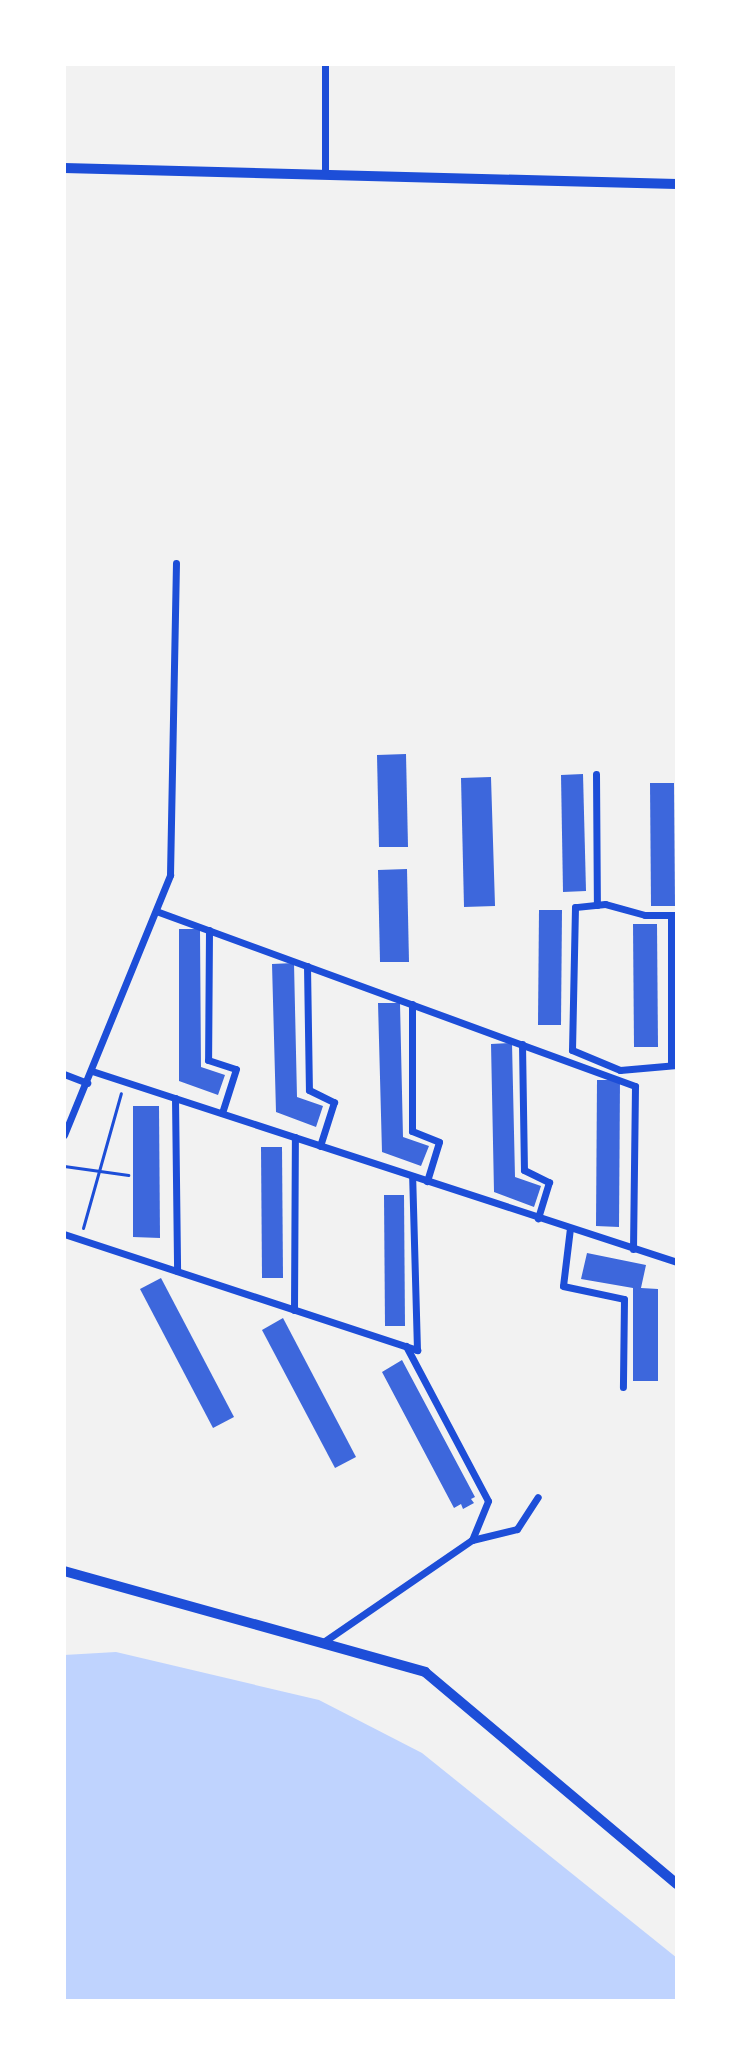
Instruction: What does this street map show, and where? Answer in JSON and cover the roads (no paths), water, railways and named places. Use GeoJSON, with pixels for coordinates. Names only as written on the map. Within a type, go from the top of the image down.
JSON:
{"type":"FeatureCollection","features":[{"type":"Feature","properties":{"kind":"main road"},"geometry":{"type":"LineString","coordinates":[[64,168],[677,184]]}},
{"type":"Feature","properties":{"kind":"main road"},"geometry":{"type":"LineString","coordinates":[[64,1571],[425,1672],[677,1884]]}},
{"type":"Feature","properties":{"kind":"street"},"geometry":{"type":"LineString","coordinates":[[325,64],[325,174]]}},
{"type":"Feature","properties":{"kind":"street"},"geometry":{"type":"LineString","coordinates":[[64,1135],[170,875],[176,563]]}},
{"type":"Feature","properties":{"kind":"street"},"geometry":{"type":"LineString","coordinates":[[596,774],[597,905]]}},
{"type":"Feature","properties":{"kind":"street"},"geometry":{"type":"LineString","coordinates":[[597,905],[645,915],[674,915],[674,1065],[620,1070],[572,1050],[575,907],[597,905]]}},
{"type":"Feature","properties":{"kind":"street"},"geometry":{"type":"LineString","coordinates":[[156,911],[635,1086],[633,1249]]}},
{"type":"Feature","properties":{"kind":"street"},"geometry":{"type":"LineString","coordinates":[[209,930],[208,1060],[236,1069],[222,1113]]}},
{"type":"Feature","properties":{"kind":"street"},"geometry":{"type":"LineString","coordinates":[[307,966],[309,1090],[334,1102],[320,1146]]}},
{"type":"Feature","properties":{"kind":"street"},"geometry":{"type":"LineString","coordinates":[[412,1004],[412,1131],[439,1142],[427,1181]]}},
{"type":"Feature","properties":{"kind":"street"},"geometry":{"type":"LineString","coordinates":[[522,1044],[524,1170],[549,1182],[538,1218]]}},
{"type":"Feature","properties":{"kind":"street"},"geometry":{"type":"LineString","coordinates":[[92,1071],[677,1262]]}},
{"type":"Feature","properties":{"kind":"street"},"geometry":{"type":"LineString","coordinates":[[64,1074],[87,1083]]}},
{"type":"Feature","properties":{"kind":"street"},"geometry":{"type":"LineString","coordinates":[[175,1098],[177,1271]]}},
{"type":"Feature","properties":{"kind":"street"},"geometry":{"type":"LineString","coordinates":[[294,1310],[295,1137]]}},
{"type":"Feature","properties":{"kind":"street"},"geometry":{"type":"LineString","coordinates":[[64,1234],[417,1350],[412,1176]]}},
{"type":"Feature","properties":{"kind":"street"},"geometry":{"type":"LineString","coordinates":[[570,1228],[563,1286],[624,1299],[623,1387]]}},
{"type":"Feature","properties":{"kind":"street"},"geometry":{"type":"LineString","coordinates":[[406,1346],[488,1501],[472,1540]]}},
{"type":"Feature","properties":{"kind":"street"},"geometry":{"type":"LineString","coordinates":[[322,1643],[472,1540],[517,1529],[538,1497]]}},
{"type":"Feature","properties":{"kind":"water"},"geometry":{"type":"Polygon","coordinates":[[[116,1652],[319,1700],[422,1753],[677,1958],[677,2001],[64,2001],[64,1655],[116,1652]]]}}]}
